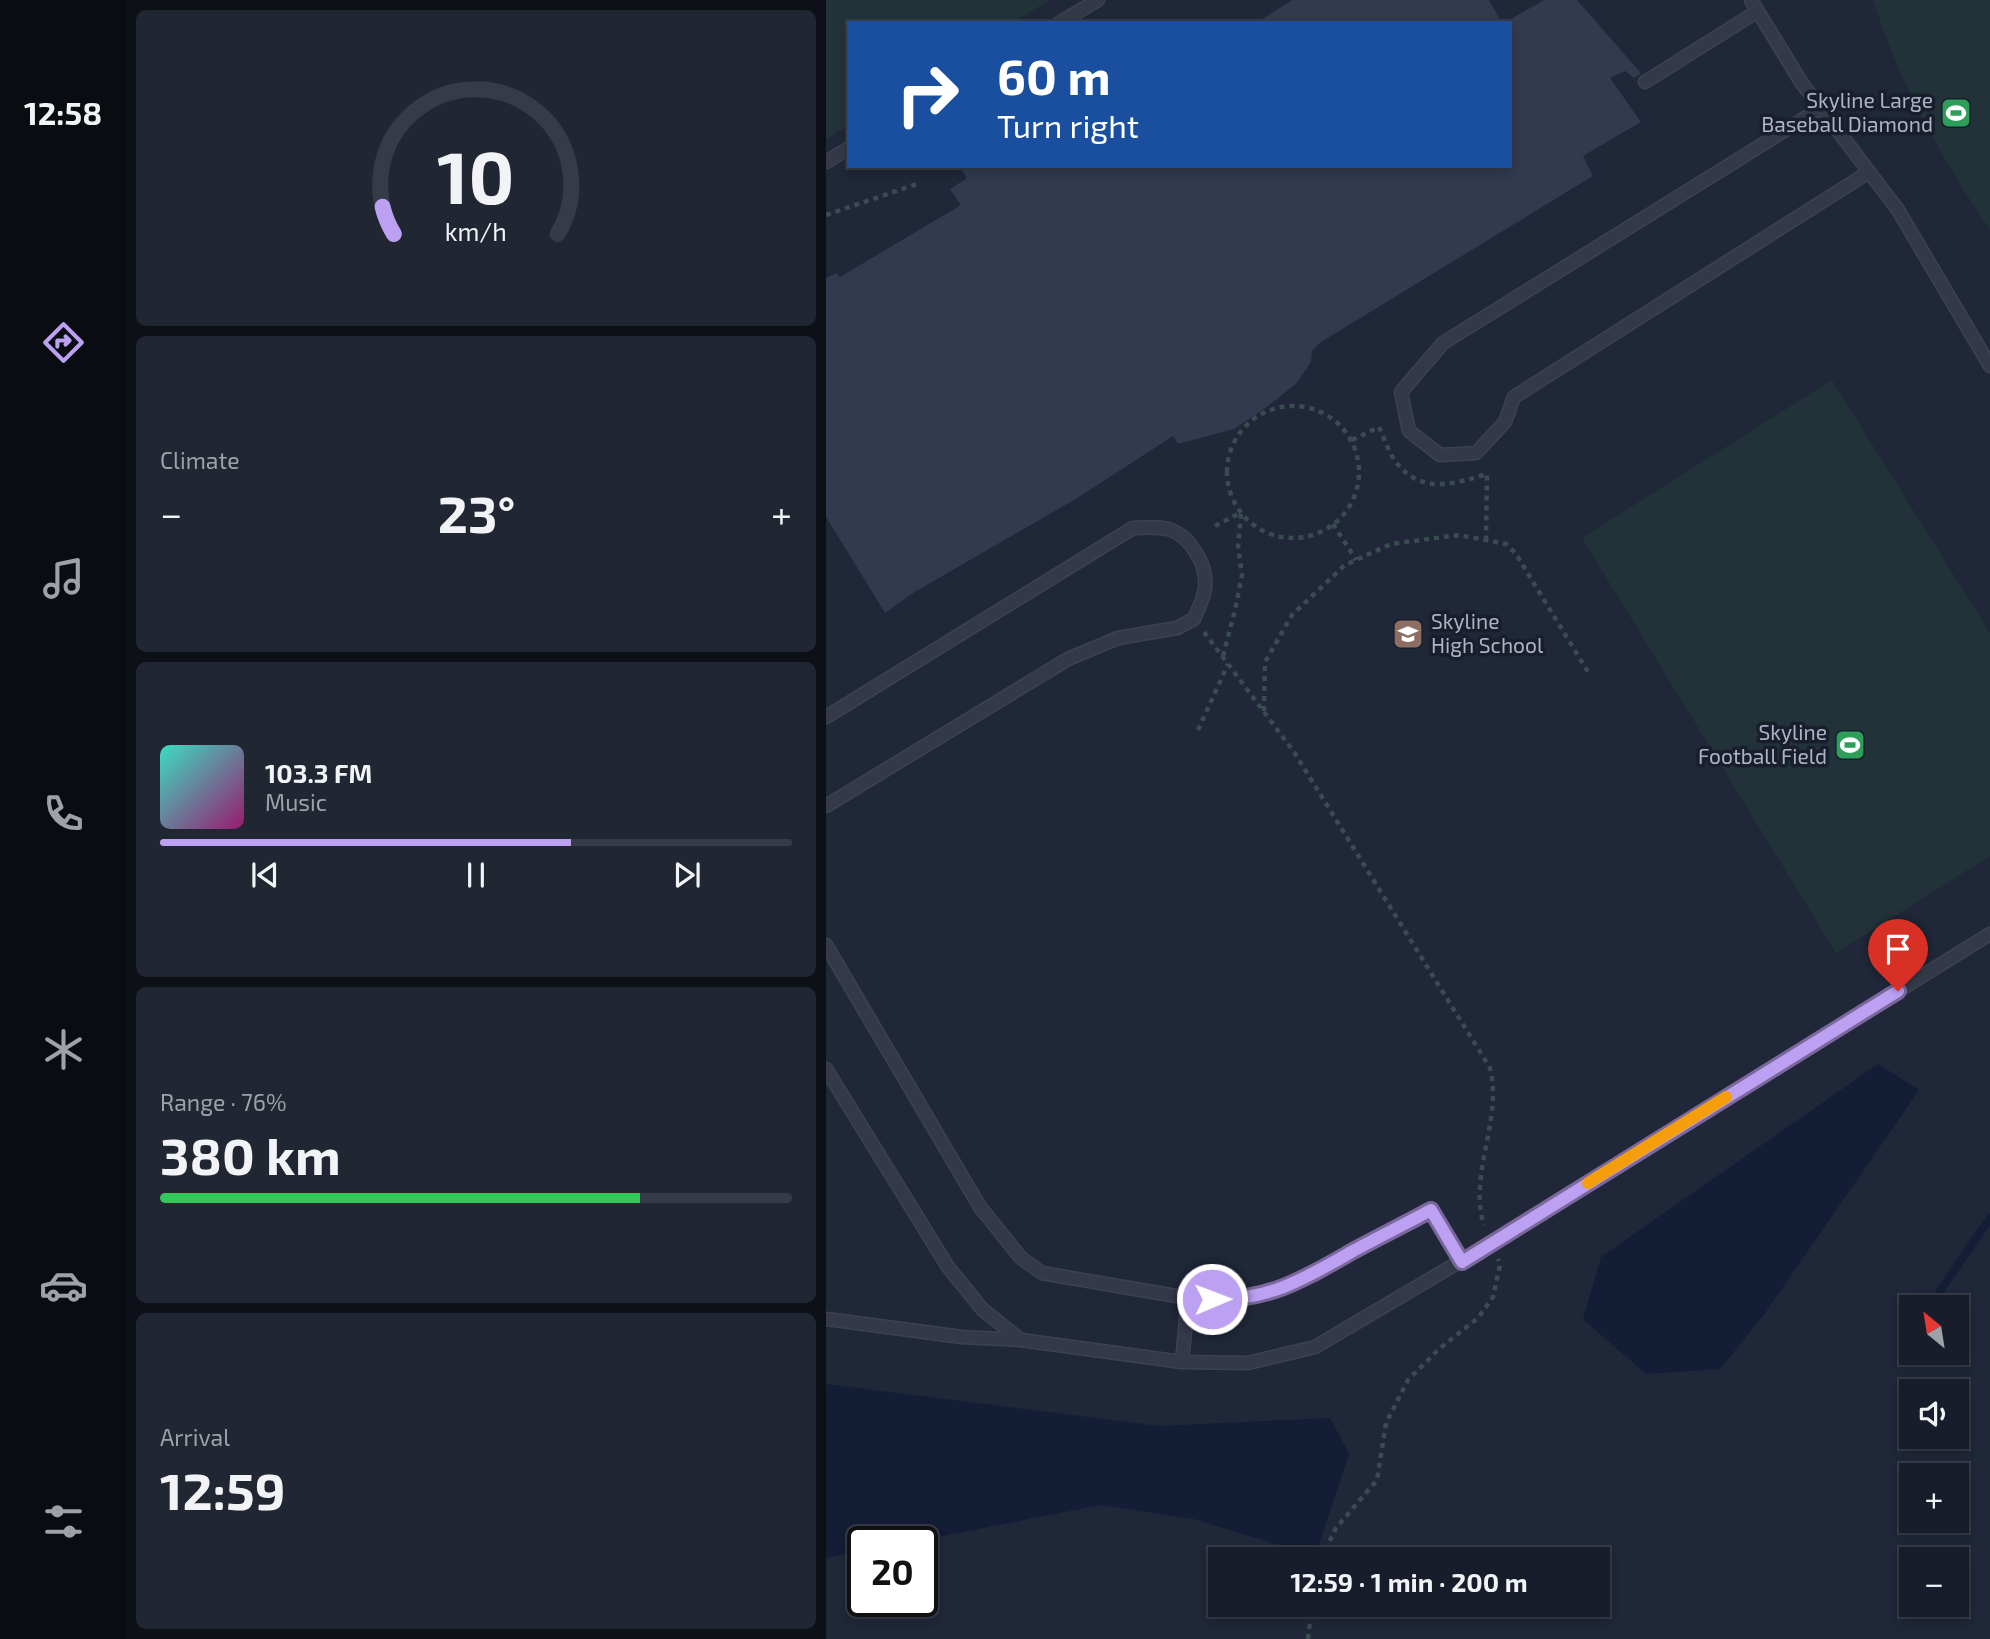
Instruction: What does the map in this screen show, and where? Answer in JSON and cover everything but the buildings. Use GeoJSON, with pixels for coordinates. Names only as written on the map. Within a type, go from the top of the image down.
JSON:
{"type":"FeatureCollection","features":[{"type":"Feature","properties":{"kind":"lane"},"geometry":{"type":"LineString","coordinates":[[1062,21],[1098,0]]}},
{"type":"Feature","properties":{"kind":"lane"},"geometry":{"type":"LineString","coordinates":[[1645,82],[1755,6],[1801,82],[1898,211],[1990,366]]}},
{"type":"Feature","properties":{"kind":"lane"},"geometry":{"type":"LineString","coordinates":[[1821,108],[1443,343],[1401,392],[1409,431],[1440,455],[1476,453],[1505,422],[1514,397],[1869,172]]}},
{"type":"Feature","properties":{"kind":"lane"},"geometry":{"type":"LineString","coordinates":[[826,162],[847,149]]}},
{"type":"Feature","properties":{"kind":"lane"},"geometry":{"type":"LineString","coordinates":[[826,718],[1133,528],[1160,527],[1176,531],[1189,540],[1205,567],[1205,589],[1194,619],[1177,628],[1118,638],[1068,659],[826,806]]}},
{"type":"Feature","properties":{"kind":"lane"},"geometry":{"type":"LineString","coordinates":[[826,1319],[962,1337],[1021,1340],[1182,1363],[1248,1363],[1315,1347],[1462,1262],[1990,934]]}},
{"type":"Feature","properties":{"kind":"lane"},"geometry":{"type":"LineString","coordinates":[[826,946],[981,1207],[1021,1258],[1042,1273],[1188,1298],[1237,1300],[1267,1294],[1316,1274],[1431,1210],[1462,1262]]}},
{"type":"Feature","properties":{"kind":"lane"},"geometry":{"type":"LineString","coordinates":[[826,1069],[947,1267],[983,1310],[1021,1340]]}},
{"type":"Feature","properties":{"kind":"lane"},"geometry":{"type":"LineString","coordinates":[[1182,1363],[1188,1298]]}},
{"type":"Feature","properties":{"kind":"path"},"geometry":{"type":"LineString","coordinates":[[826,215],[916,184]]}},
{"type":"Feature","properties":{"kind":"path"},"geometry":{"type":"LineString","coordinates":[[1299,405],[1320,410],[1339,422],[1352,440],[1360,461],[1359,482],[1352,503],[1333,524],[1320,533],[1299,538],[1277,537],[1257,527],[1241,513],[1230,494],[1227,472],[1230,451],[1241,432],[1257,416],[1277,407],[1299,405]]}},
{"type":"Feature","properties":{"kind":"path"},"geometry":{"type":"LineString","coordinates":[[1352,440],[1379,427],[1395,461],[1415,480],[1449,485],[1487,474],[1486,540]]}},
{"type":"Feature","properties":{"kind":"path"},"geometry":{"type":"LineString","coordinates":[[1215,526],[1241,513]]}},
{"type":"Feature","properties":{"kind":"path"},"geometry":{"type":"LineString","coordinates":[[1223,657],[1242,575],[1238,546],[1241,513]]}},
{"type":"Feature","properties":{"kind":"path"},"geometry":{"type":"LineString","coordinates":[[1333,524],[1356,560]]}},
{"type":"Feature","properties":{"kind":"path"},"geometry":{"type":"LineString","coordinates":[[1264,712],[1265,662],[1293,615],[1345,565],[1391,544],[1459,535],[1506,544],[1516,554],[1588,672]]}},
{"type":"Feature","properties":{"kind":"path"},"geometry":{"type":"LineString","coordinates":[[1194,619],[1294,752],[1490,1068],[1494,1085],[1480,1212],[1500,1265],[1493,1297],[1478,1318],[1439,1349],[1408,1380],[1386,1423],[1377,1480],[1336,1528],[1327,1547]]}},
{"type":"Feature","properties":{"kind":"path"},"geometry":{"type":"LineString","coordinates":[[1198,730],[1228,664]]}},
{"type":"Feature","properties":{"kind":"path"},"geometry":{"type":"LineString","coordinates":[[1308,1639],[1311,1617]]}},
{"type":"Feature","properties":{"kind":"shaded area"},"geometry":{"type":"Polygon","coordinates":[[[826,0],[1050,0],[1015,21],[847,21],[847,126],[826,140],[826,0]]]}},
{"type":"Feature","properties":{"kind":"shaded area","name":"Skyline Large Baseball Diamond"},"geometry":{"type":"Polygon","coordinates":[[[1873,0],[1990,0],[1990,230],[1923,119],[1896,61],[1873,0]]]}},
{"type":"Feature","properties":{"kind":"shaded area","name":"Skyline Football Field"},"geometry":{"type":"Polygon","coordinates":[[[1832,380],[1990,633],[1990,856],[1836,953],[1582,538],[1832,380]]]}},
{"type":"Feature","properties":{"kind":"water"},"geometry":{"type":"Polygon","coordinates":[[[1878,1064],[1919,1090],[1765,1313],[1720,1369],[1646,1374],[1583,1319],[1601,1257],[1878,1064]]]}},
{"type":"Feature","properties":{"kind":"water"},"geometry":{"type":"Polygon","coordinates":[[[826,1384],[1159,1426],[1330,1418],[1349,1454],[1318,1547],[1286,1547],[1194,1519],[1101,1505],[938,1537],[938,1526],[847,1526],[847,1554],[826,1558],[826,1384]]]}},
{"type":"Feature","properties":{"kind":"waterway"},"geometry":{"type":"LineString","coordinates":[[1940,1291],[1990,1218]]}},
{"type":"Feature","properties":{"kind":"slow traffic"},"geometry":{"type":"LineString","coordinates":[[1588,1183],[1726,1097]]}},
{"type":"Feature","properties":{"kind":"place","name":"Skyline Large Baseball Diamond"},"geometry":{"type":"Point","coordinates":[1956,113]}},
{"type":"Feature","properties":{"kind":"place","name":"Skyline High School"},"geometry":{"type":"Point","coordinates":[1408,634]}},
{"type":"Feature","properties":{"kind":"place","name":"Skyline Football Field"},"geometry":{"type":"Point","coordinates":[1850,745]}},
{"type":"Feature","properties":{"kind":"route"},"geometry":{"type":"LineString","coordinates":[[1212,1299],[1237,1300],[1267,1294],[1316,1274],[1431,1210],[1462,1262],[1898,991]]}}]}
